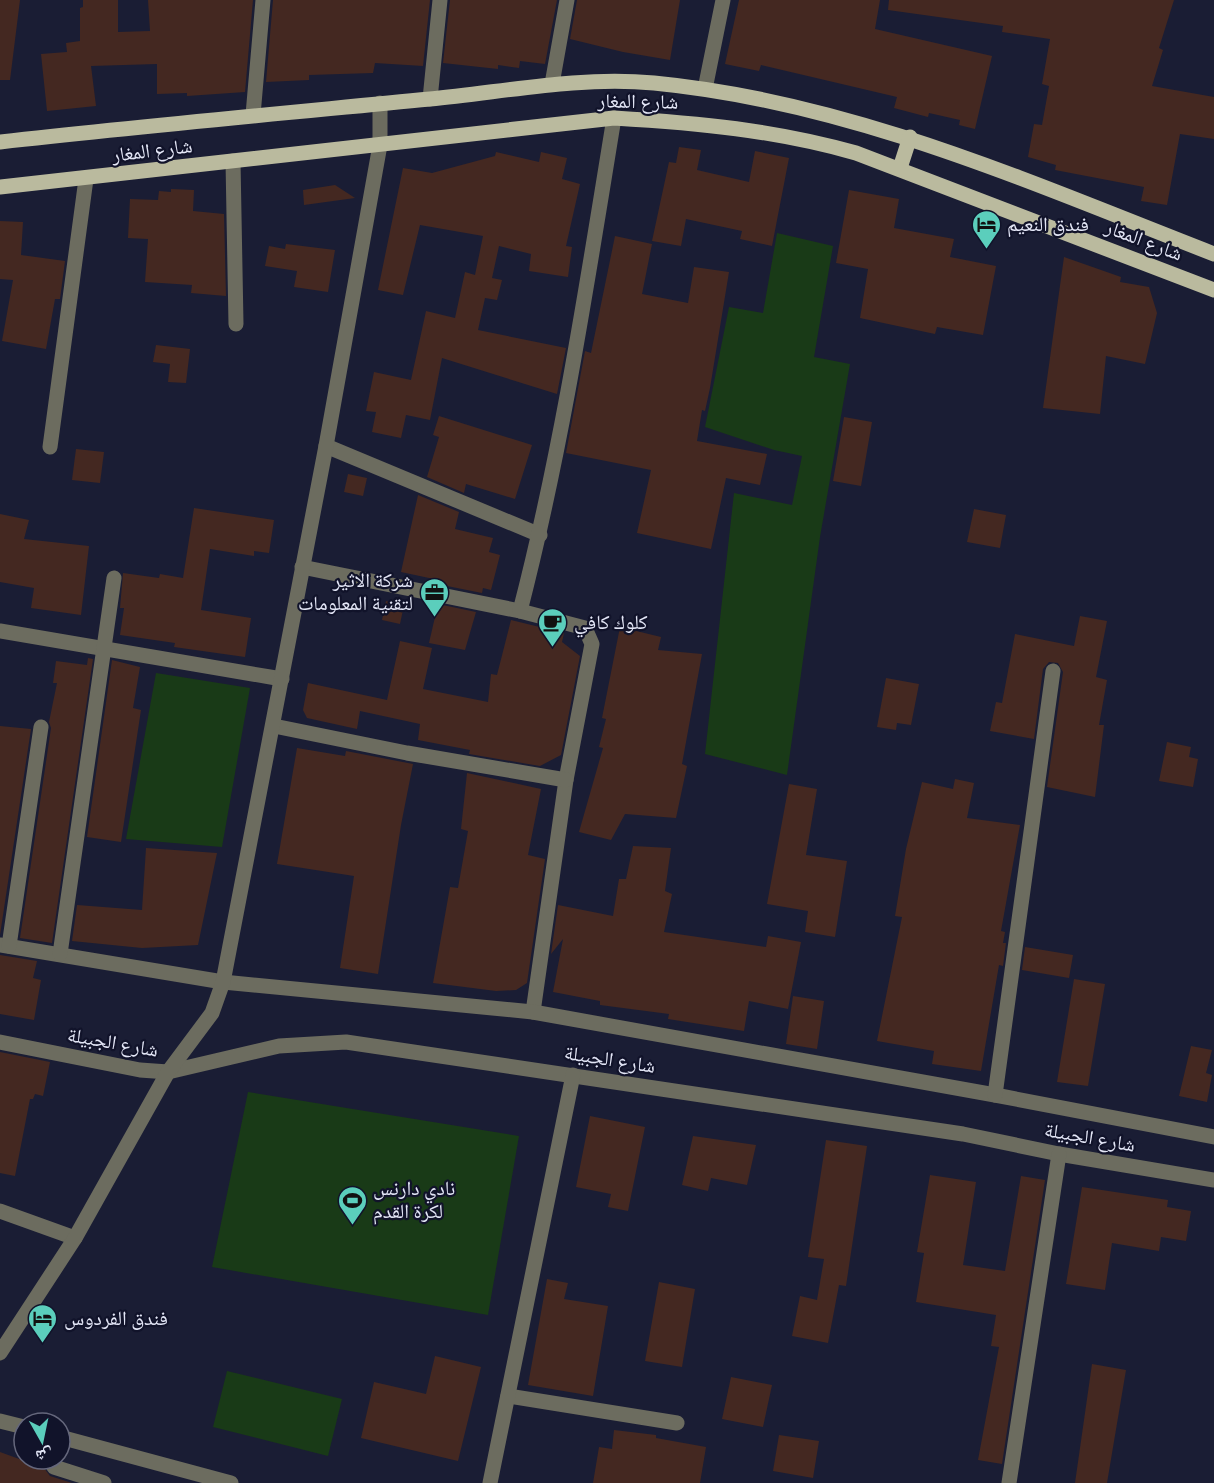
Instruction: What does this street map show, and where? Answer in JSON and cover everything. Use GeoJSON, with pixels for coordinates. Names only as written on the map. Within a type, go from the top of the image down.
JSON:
{"type":"FeatureCollection","features":[{"type":"Feature","properties":{"kind":"main road","name":"شارع المغار"},"geometry":{"type":"LineString","coordinates":[[0,142],[430,99],[552,84],[606,81],[705,89],[783,103],[910,137],[1214,254]]}},
{"type":"Feature","properties":{"kind":"main road","name":"شارع المغار"},"geometry":{"type":"LineString","coordinates":[[0,187],[615,118],[716,124],[803,138],[900,168],[1214,290]]}},
{"type":"Feature","properties":{"kind":"main road"},"geometry":{"type":"LineString","coordinates":[[900,168],[910,137]]}},
{"type":"Feature","properties":{"kind":"street"},"geometry":{"type":"LineString","coordinates":[[253,115],[263,0]]}},
{"type":"Feature","properties":{"kind":"street"},"geometry":{"type":"LineString","coordinates":[[430,99],[440,0]]}},
{"type":"Feature","properties":{"kind":"street"},"geometry":{"type":"LineString","coordinates":[[552,84],[567,0]]}},
{"type":"Feature","properties":{"kind":"street"},"geometry":{"type":"LineString","coordinates":[[705,89],[723,0]]}},
{"type":"Feature","properties":{"kind":"street"},"geometry":{"type":"LineString","coordinates":[[0,1353],[75,1238],[168,1072],[212,1013],[223,982],[274,726],[380,144],[380,103]]}},
{"type":"Feature","properties":{"kind":"street"},"geometry":{"type":"LineString","coordinates":[[520,611],[540,535],[579,333],[615,118]]}},
{"type":"Feature","properties":{"kind":"street"},"geometry":{"type":"LineString","coordinates":[[233,161],[236,324]]}},
{"type":"Feature","properties":{"kind":"street"},"geometry":{"type":"LineString","coordinates":[[50,447],[86,179]]}},
{"type":"Feature","properties":{"kind":"street"},"geometry":{"type":"LineString","coordinates":[[326,446],[540,535]]}},
{"type":"Feature","properties":{"kind":"street"},"geometry":{"type":"LineString","coordinates":[[302,567],[520,611],[585,628],[590,635],[592,644],[567,780],[533,1012]]}},
{"type":"Feature","properties":{"kind":"street"},"geometry":{"type":"LineString","coordinates":[[60,954],[114,578]]}},
{"type":"Feature","properties":{"kind":"street"},"geometry":{"type":"LineString","coordinates":[[0,631],[282,679]]}},
{"type":"Feature","properties":{"kind":"street"},"geometry":{"type":"LineString","coordinates":[[995,1095],[1053,671]]}},
{"type":"Feature","properties":{"kind":"street"},"geometry":{"type":"LineString","coordinates":[[274,726],[406,753],[567,780]]}},
{"type":"Feature","properties":{"kind":"street"},"geometry":{"type":"LineString","coordinates":[[41,727],[4,946],[223,982],[533,1012],[1214,1137]]}},
{"type":"Feature","properties":{"kind":"street","name":"شارع الجبيلة"},"geometry":{"type":"LineString","coordinates":[[0,1042],[140,1070],[168,1072],[279,1046],[346,1041],[963,1134],[1059,1155],[1214,1179]]}},
{"type":"Feature","properties":{"kind":"street"},"geometry":{"type":"LineString","coordinates":[[490,1483],[573,1075]]}},
{"type":"Feature","properties":{"kind":"street"},"geometry":{"type":"LineString","coordinates":[[1009,1483],[1059,1155]]}},
{"type":"Feature","properties":{"kind":"street"},"geometry":{"type":"LineString","coordinates":[[0,1211],[75,1238]]}},
{"type":"Feature","properties":{"kind":"street"},"geometry":{"type":"LineString","coordinates":[[508,1396],[677,1423]]}},
{"type":"Feature","properties":{"kind":"street"},"geometry":{"type":"LineString","coordinates":[[72,1440],[231,1483]]}},
{"type":"Feature","properties":{"kind":"street"},"geometry":{"type":"LineString","coordinates":[[72,1478],[104,1483]]}},
{"type":"Feature","properties":{"kind":"green space"},"geometry":{"type":"Polygon","coordinates":[[[777,233],[833,246],[814,357],[850,364],[820,537],[787,775],[705,754],[734,493],[792,505],[802,456],[774,450],[705,427],[729,307],[763,313],[777,233]]]}},
{"type":"Feature","properties":{"kind":"green space"},"geometry":{"type":"Polygon","coordinates":[[[156,673],[250,688],[222,847],[126,839],[156,673]]]}},
{"type":"Feature","properties":{"kind":"green space"},"geometry":{"type":"Polygon","coordinates":[[[248,1092],[519,1136],[488,1315],[212,1267],[248,1092]]]}},
{"type":"Feature","properties":{"kind":"green space"},"geometry":{"type":"Polygon","coordinates":[[[227,1371],[342,1399],[328,1456],[213,1427],[227,1371]]]}},
{"type":"Feature","properties":{"kind":"building"},"geometry":{"type":"Polygon","coordinates":[[[0,0],[20,0],[10,80],[0,80],[0,0]]]}},
{"type":"Feature","properties":{"kind":"building"},"geometry":{"type":"Polygon","coordinates":[[[83,0],[118,0],[118,32],[150,31],[148,0],[253,0],[245,92],[187,96],[187,93],[157,94],[157,64],[91,66],[96,106],[47,111],[41,54],[67,52],[66,43],[80,41],[80,8],[83,7],[83,0]]]}},
{"type":"Feature","properties":{"kind":"building"},"geometry":{"type":"Polygon","coordinates":[[[273,0],[430,0],[423,66],[375,63],[373,73],[309,75],[309,80],[266,82],[273,0]]]}},
{"type":"Feature","properties":{"kind":"building"},"geometry":{"type":"Polygon","coordinates":[[[450,0],[557,0],[545,64],[520,61],[519,68],[498,65],[498,69],[443,63],[450,0]]]}},
{"type":"Feature","properties":{"kind":"building"},"geometry":{"type":"Polygon","coordinates":[[[577,0],[680,0],[670,60],[623,52],[570,39],[577,0]]]}},
{"type":"Feature","properties":{"kind":"building"},"geometry":{"type":"Polygon","coordinates":[[[739,0],[880,0],[875,29],[992,56],[975,129],[959,125],[960,120],[929,113],[928,117],[894,108],[897,97],[761,65],[759,71],[725,64],[739,0]]]}},
{"type":"Feature","properties":{"kind":"building"},"geometry":{"type":"Polygon","coordinates":[[[889,0],[1174,0],[1159,48],[1163,50],[1152,86],[1214,97],[1214,139],[1180,134],[1167,205],[1141,201],[1144,187],[1055,170],[1056,165],[1028,157],[1034,124],[1042,125],[1049,86],[1042,84],[1050,39],[1002,32],[1003,26],[888,10],[889,0]]]}},
{"type":"Feature","properties":{"kind":"building"},"geometry":{"type":"Polygon","coordinates":[[[679,147],[701,150],[697,170],[749,182],[755,151],[789,158],[772,246],[740,239],[742,231],[686,219],[681,246],[652,241],[669,162],[676,163],[679,147]]]}},
{"type":"Feature","properties":{"kind":"building"},"geometry":{"type":"Polygon","coordinates":[[[496,152],[539,162],[541,152],[567,158],[562,179],[580,184],[566,246],[572,247],[568,277],[529,271],[531,254],[499,246],[492,278],[502,280],[497,300],[485,298],[478,330],[566,348],[557,394],[442,358],[430,420],[406,415],[401,438],[372,432],[376,412],[366,411],[374,372],[411,380],[426,311],[455,318],[465,272],[475,275],[483,236],[420,225],[403,295],[378,290],[403,168],[432,173],[495,156],[496,152]]]}},
{"type":"Feature","properties":{"kind":"building"},"geometry":{"type":"Polygon","coordinates":[[[335,185],[355,198],[304,205],[303,190],[335,185]]]}},
{"type":"Feature","properties":{"kind":"building"},"geometry":{"type":"Polygon","coordinates":[[[171,189],[194,190],[193,211],[224,214],[226,296],[191,293],[192,285],[145,282],[148,239],[128,238],[130,199],[158,200],[159,191],[171,192],[171,189]]]}},
{"type":"Feature","properties":{"kind":"building"},"geometry":{"type":"Polygon","coordinates":[[[849,190],[899,199],[894,228],[954,239],[950,257],[996,266],[983,335],[937,327],[935,334],[860,318],[868,269],[836,263],[849,190]]]}},
{"type":"Feature","properties":{"kind":"building"},"geometry":{"type":"Polygon","coordinates":[[[0,221],[23,222],[21,255],[65,261],[60,299],[55,299],[46,349],[2,341],[13,280],[0,279],[0,221]]]}},
{"type":"Feature","properties":{"kind":"building"},"geometry":{"type":"Polygon","coordinates":[[[615,236],[652,244],[642,294],[688,303],[694,267],[729,272],[710,388],[705,411],[702,410],[697,441],[767,454],[760,485],[726,478],[711,549],[637,533],[651,470],[566,453],[585,351],[591,353],[615,236]]]}},
{"type":"Feature","properties":{"kind":"building"},"geometry":{"type":"Polygon","coordinates":[[[286,244],[335,250],[328,292],[294,287],[297,271],[265,266],[269,246],[285,249],[286,244]]]}},
{"type":"Feature","properties":{"kind":"building"},"geometry":{"type":"Polygon","coordinates":[[[1064,257],[1121,277],[1120,282],[1149,287],[1157,313],[1145,364],[1106,356],[1100,414],[1043,408],[1064,257]]]}},
{"type":"Feature","properties":{"kind":"building"},"geometry":{"type":"Polygon","coordinates":[[[156,345],[190,349],[186,383],[168,382],[170,364],[153,362],[156,345]]]}},
{"type":"Feature","properties":{"kind":"building"},"geometry":{"type":"Polygon","coordinates":[[[439,416],[532,445],[515,499],[466,484],[464,493],[427,477],[439,437],[433,435],[439,416]]]}},
{"type":"Feature","properties":{"kind":"building"},"geometry":{"type":"Polygon","coordinates":[[[844,417],[872,422],[861,486],[833,481],[844,417]]]}},
{"type":"Feature","properties":{"kind":"building"},"geometry":{"type":"Polygon","coordinates":[[[76,449],[104,452],[100,483],[72,480],[76,449]]]}},
{"type":"Feature","properties":{"kind":"building"},"geometry":{"type":"Polygon","coordinates":[[[348,474],[367,478],[363,496],[344,492],[348,474]]]}},
{"type":"Feature","properties":{"kind":"building"},"geometry":{"type":"Polygon","coordinates":[[[418,495],[459,512],[455,529],[493,538],[489,552],[500,555],[491,590],[483,588],[482,593],[442,585],[443,581],[401,572],[418,495]]]}},
{"type":"Feature","properties":{"kind":"building"},"geometry":{"type":"Polygon","coordinates":[[[194,508],[274,520],[269,553],[254,551],[254,556],[210,549],[201,610],[251,618],[245,657],[174,647],[175,643],[120,635],[124,608],[120,608],[123,573],[159,578],[160,574],[183,578],[194,508]]]}},
{"type":"Feature","properties":{"kind":"building"},"geometry":{"type":"Polygon","coordinates":[[[974,509],[1006,515],[1000,548],[967,542],[974,509]]]}},
{"type":"Feature","properties":{"kind":"building"},"geometry":{"type":"Polygon","coordinates":[[[0,514],[29,520],[24,539],[89,546],[81,615],[31,608],[34,588],[0,582],[0,514]]]}},
{"type":"Feature","properties":{"kind":"building"},"geometry":{"type":"Polygon","coordinates":[[[386,601],[404,605],[400,624],[382,620],[386,601]]]}},
{"type":"Feature","properties":{"kind":"building"},"geometry":{"type":"Polygon","coordinates":[[[438,604],[476,612],[465,650],[429,643],[438,604]]]}},
{"type":"Feature","properties":{"kind":"building"},"geometry":{"type":"Polygon","coordinates":[[[1080,616],[1107,621],[1096,677],[1107,680],[1099,725],[1104,725],[1095,797],[1047,787],[1063,672],[1058,663],[1049,662],[1043,669],[1034,739],[990,731],[996,702],[1002,703],[1015,634],[1074,646],[1080,616]]]}},
{"type":"Feature","properties":{"kind":"building"},"geometry":{"type":"Polygon","coordinates":[[[511,620],[564,633],[562,642],[580,656],[561,755],[540,766],[469,754],[470,750],[418,740],[420,724],[360,711],[357,729],[307,718],[303,710],[308,683],[387,700],[400,641],[432,648],[423,689],[488,702],[491,674],[497,675],[511,620]]]}},
{"type":"Feature","properties":{"kind":"building"},"geometry":{"type":"Polygon","coordinates":[[[620,627],[661,637],[658,650],[702,654],[682,764],[687,766],[676,818],[625,814],[611,840],[579,832],[603,748],[599,747],[606,719],[602,718],[620,627]]]}},
{"type":"Feature","properties":{"kind":"building"},"geometry":{"type":"Polygon","coordinates":[[[88,658],[93,659],[52,943],[20,938],[51,728],[49,722],[57,683],[53,683],[56,661],[87,665],[88,658]]]}},
{"type":"Feature","properties":{"kind":"building"},"geometry":{"type":"Polygon","coordinates":[[[112,660],[140,667],[133,708],[141,710],[121,842],[87,837],[112,660]]]}},
{"type":"Feature","properties":{"kind":"building"},"geometry":{"type":"Polygon","coordinates":[[[886,678],[919,684],[911,725],[897,723],[896,730],[877,727],[886,678]]]}},
{"type":"Feature","properties":{"kind":"building"},"geometry":{"type":"Polygon","coordinates":[[[0,726],[31,729],[0,935],[0,726]]]}},
{"type":"Feature","properties":{"kind":"building"},"geometry":{"type":"Polygon","coordinates":[[[1167,742],[1191,747],[1189,757],[1198,759],[1193,787],[1159,781],[1167,742]]]}},
{"type":"Feature","properties":{"kind":"building"},"geometry":{"type":"Polygon","coordinates":[[[297,748],[345,756],[346,751],[413,764],[401,825],[378,974],[340,968],[354,876],[277,864],[297,748]]]}},
{"type":"Feature","properties":{"kind":"building"},"geometry":{"type":"Polygon","coordinates":[[[467,773],[541,789],[528,855],[545,859],[527,983],[516,990],[496,991],[433,983],[450,887],[458,888],[468,831],[461,829],[467,773]]]}},
{"type":"Feature","properties":{"kind":"building"},"geometry":{"type":"Polygon","coordinates":[[[955,779],[974,783],[967,818],[1020,825],[1001,931],[1005,932],[1003,943],[1006,943],[1003,966],[999,965],[981,1071],[932,1064],[934,1051],[877,1041],[902,917],[895,916],[906,849],[922,782],[953,789],[955,779]]]}},
{"type":"Feature","properties":{"kind":"building"},"geometry":{"type":"Polygon","coordinates":[[[789,784],[817,789],[806,855],[847,861],[835,937],[805,932],[808,911],[767,904],[789,784]]]}},
{"type":"Feature","properties":{"kind":"building"},"geometry":{"type":"Polygon","coordinates":[[[633,846],[671,848],[665,891],[672,894],[664,932],[766,947],[768,936],[801,942],[788,1009],[749,1001],[744,1031],[668,1019],[669,1014],[600,1005],[600,1001],[553,992],[563,939],[551,954],[558,905],[613,916],[619,879],[626,879],[633,846]]]}},
{"type":"Feature","properties":{"kind":"building"},"geometry":{"type":"Polygon","coordinates":[[[146,848],[217,853],[198,945],[142,948],[72,941],[77,905],[142,910],[146,848]]]}},
{"type":"Feature","properties":{"kind":"building"},"geometry":{"type":"Polygon","coordinates":[[[1025,947],[1073,955],[1069,978],[1022,970],[1025,947]]]}},
{"type":"Feature","properties":{"kind":"building"},"geometry":{"type":"Polygon","coordinates":[[[0,955],[37,961],[33,978],[41,980],[34,1020],[0,1014],[0,955]]]}},
{"type":"Feature","properties":{"kind":"building"},"geometry":{"type":"Polygon","coordinates":[[[1074,979],[1105,984],[1088,1086],[1057,1082],[1074,979]]]}},
{"type":"Feature","properties":{"kind":"building"},"geometry":{"type":"Polygon","coordinates":[[[793,996],[824,1001],[817,1049],[786,1044],[793,996]]]}},
{"type":"Feature","properties":{"kind":"building"},"geometry":{"type":"Polygon","coordinates":[[[1191,1046],[1212,1050],[1206,1073],[1212,1075],[1207,1102],[1179,1096],[1191,1046]]]}},
{"type":"Feature","properties":{"kind":"building"},"geometry":{"type":"Polygon","coordinates":[[[0,1052],[50,1062],[43,1096],[35,1094],[33,1099],[30,1099],[15,1176],[0,1173],[0,1052]]]}},
{"type":"Feature","properties":{"kind":"building"},"geometry":{"type":"Polygon","coordinates":[[[590,1116],[645,1127],[628,1211],[608,1207],[611,1194],[576,1187],[590,1116]]]}},
{"type":"Feature","properties":{"kind":"building"},"geometry":{"type":"Polygon","coordinates":[[[693,1136],[756,1145],[747,1185],[711,1178],[708,1191],[682,1185],[693,1136]]]}},
{"type":"Feature","properties":{"kind":"building"},"geometry":{"type":"Polygon","coordinates":[[[826,1140],[867,1146],[846,1286],[839,1285],[828,1343],[792,1336],[800,1296],[817,1300],[824,1259],[808,1257],[826,1140]]]}},
{"type":"Feature","properties":{"kind":"building"},"geometry":{"type":"Polygon","coordinates":[[[930,1175],[976,1182],[963,1265],[1005,1271],[1021,1176],[1045,1180],[1002,1464],[978,1460],[999,1347],[991,1346],[996,1315],[916,1302],[924,1253],[917,1252],[930,1175]]]}},
{"type":"Feature","properties":{"kind":"building"},"geometry":{"type":"Polygon","coordinates":[[[1082,1187],[1168,1200],[1167,1207],[1191,1211],[1186,1241],[1161,1237],[1159,1251],[1112,1243],[1105,1290],[1066,1284],[1082,1187]]]}},
{"type":"Feature","properties":{"kind":"building"},"geometry":{"type":"Polygon","coordinates":[[[547,1279],[568,1283],[564,1299],[608,1306],[593,1396],[528,1385],[547,1279]]]}},
{"type":"Feature","properties":{"kind":"building"},"geometry":{"type":"Polygon","coordinates":[[[659,1282],[695,1289],[682,1367],[645,1361],[659,1282]]]}},
{"type":"Feature","properties":{"kind":"building"},"geometry":{"type":"Polygon","coordinates":[[[435,1356],[481,1367],[458,1461],[361,1438],[374,1382],[426,1394],[435,1356]]]}},
{"type":"Feature","properties":{"kind":"building"},"geometry":{"type":"Polygon","coordinates":[[[1092,1364],[1126,1370],[1107,1483],[1075,1483],[1092,1364]]]}},
{"type":"Feature","properties":{"kind":"building"},"geometry":{"type":"Polygon","coordinates":[[[731,1377],[772,1385],[763,1427],[722,1419],[731,1377]]]}},
{"type":"Feature","properties":{"kind":"building"},"geometry":{"type":"Polygon","coordinates":[[[614,1430],[656,1435],[656,1438],[706,1447],[700,1483],[593,1483],[599,1447],[612,1449],[614,1430]]]}},
{"type":"Feature","properties":{"kind":"building"},"geometry":{"type":"Polygon","coordinates":[[[779,1435],[819,1441],[813,1478],[773,1471],[779,1435]]]}},
{"type":"Feature","properties":{"kind":"building"},"geometry":{"type":"Polygon","coordinates":[[[0,1452],[12,1456],[12,1471],[46,1471],[50,1476],[72,1483],[0,1483],[0,1452]]]}},
{"type":"Feature","properties":{"kind":"place","name":"فندق النعيم"},"geometry":{"type":"Point","coordinates":[986,250]}},
{"type":"Feature","properties":{"kind":"place","name":"شركة الاثير لتقنية المعلومات"},"geometry":{"type":"Point","coordinates":[434,618]}},
{"type":"Feature","properties":{"kind":"place","name":"كلوك كافي"},"geometry":{"type":"Point","coordinates":[553,648]}},
{"type":"Feature","properties":{"kind":"place","name":"نادي دارنس لكرة القدم"},"geometry":{"type":"Point","coordinates":[352,1226]}},
{"type":"Feature","properties":{"kind":"place","name":"فندق الفردوس"},"geometry":{"type":"Point","coordinates":[43,1344]}}]}
